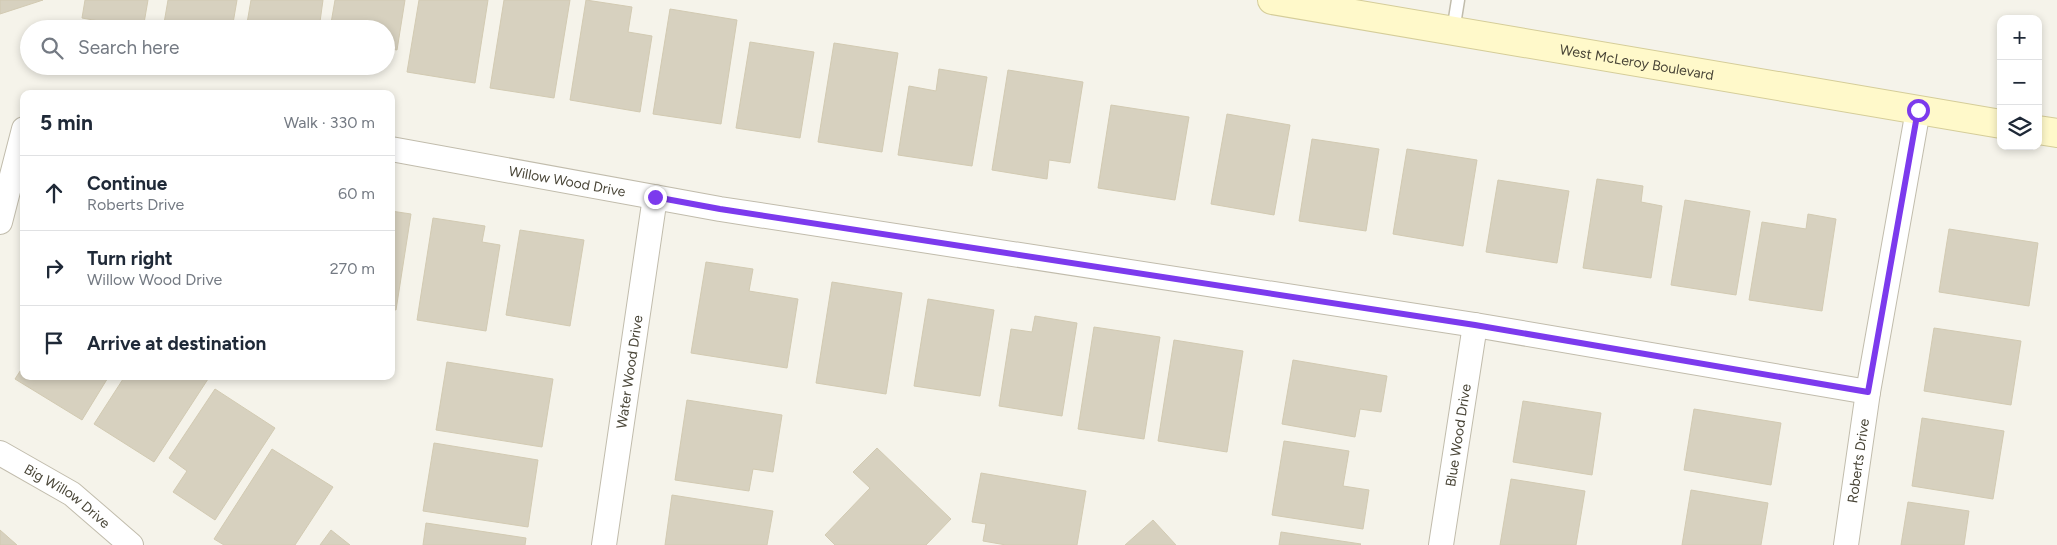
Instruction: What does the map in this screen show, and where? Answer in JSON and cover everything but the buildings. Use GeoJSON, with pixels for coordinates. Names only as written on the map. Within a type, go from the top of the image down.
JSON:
{"type":"FeatureCollection","features":[{"type":"Feature","properties":{"kind":"main road","name":"West McLeroy Boulevard"},"geometry":{"type":"LineString","coordinates":[[1272,0],[1997,123]]}},
{"type":"Feature","properties":{"kind":"main road"},"geometry":{"type":"LineString","coordinates":[[2042,131],[2057,134]]}},
{"type":"Feature","properties":{"kind":"street","name":"Roberts Drive"},"geometry":{"type":"LineString","coordinates":[[1846,545],[1868,392],[1918,110]]}},
{"type":"Feature","properties":{"kind":"street"},"geometry":{"type":"LineString","coordinates":[[0,222],[20,141]]}},
{"type":"Feature","properties":{"kind":"street","name":"Willow Wood Drive"},"geometry":{"type":"LineString","coordinates":[[395,149],[720,209],[1475,325],[1868,392]]}},
{"type":"Feature","properties":{"kind":"street","name":"Water Wood Drive"},"geometry":{"type":"LineString","coordinates":[[604,545],[655,197]]}},
{"type":"Feature","properties":{"kind":"street","name":"Blue Wood Drive"},"geometry":{"type":"LineString","coordinates":[[1441,545],[1475,325]]}},
{"type":"Feature","properties":{"kind":"street","name":"Big Willow Drive"},"geometry":{"type":"LineString","coordinates":[[0,453],[72,494],[132,545]]}},
{"type":"Feature","properties":{"kind":"lane"},"geometry":{"type":"LineString","coordinates":[[1453,31],[1458,0]]}},
{"type":"Feature","properties":{"kind":"route"},"geometry":{"type":"LineString","coordinates":[[655,197],[720,209],[1475,325],[1868,392],[1918,110]]}}]}
